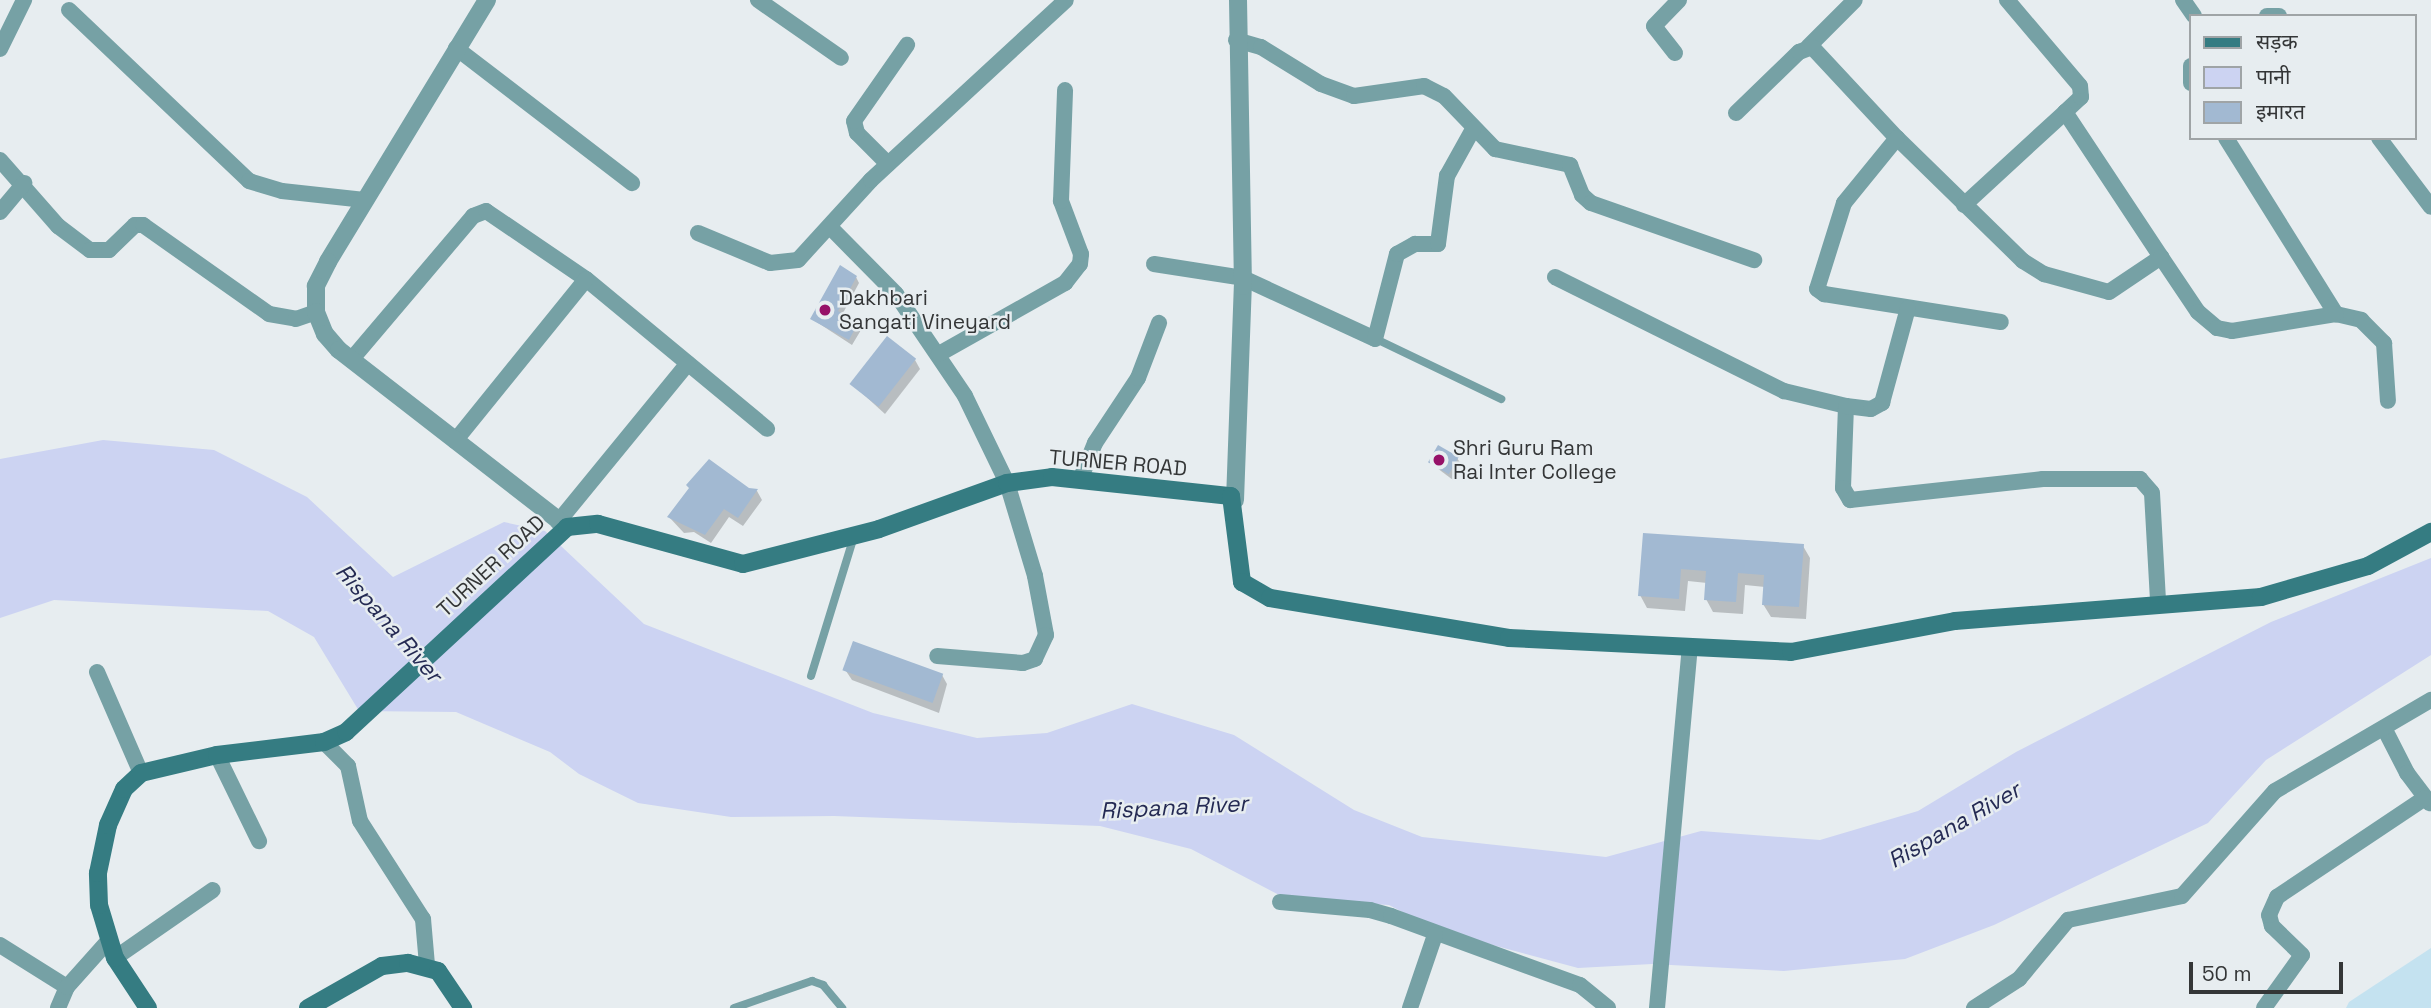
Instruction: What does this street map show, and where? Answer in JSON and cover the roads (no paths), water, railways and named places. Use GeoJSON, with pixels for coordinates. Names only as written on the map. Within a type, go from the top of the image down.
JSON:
{"type":"FeatureCollection","features":[{"type":"Feature","properties":{"kind":"main road","name":"TURNER ROAD"},"geometry":{"type":"LineString","coordinates":[[141,773],[216,755],[324,741],[357,724],[561,527],[598,524],[743,564],[854,536],[1007,483],[1052,477],[1231,496],[1234,500]]}},
{"type":"Feature","properties":{"kind":"main road"},"geometry":{"type":"LineString","coordinates":[[1234,500],[1236,566],[1242,582],[1270,598],[1509,638],[1791,653],[1955,621],[2158,602],[2261,597],[2368,566],[2431,531]]}},
{"type":"Feature","properties":{"kind":"main road"},"geometry":{"type":"LineString","coordinates":[[141,773],[124,789],[108,825],[99,873],[99,905],[115,958],[148,1008]]}},
{"type":"Feature","properties":{"kind":"main road"},"geometry":{"type":"LineString","coordinates":[[308,1008],[382,966],[427,965],[439,971],[456,1005]]}},
{"type":"Feature","properties":{"kind":"street"},"geometry":{"type":"LineString","coordinates":[[0,49],[24,0]]}},
{"type":"Feature","properties":{"kind":"street"},"geometry":{"type":"LineString","coordinates":[[487,0],[316,286],[316,312],[325,334],[352,360],[561,527],[688,363]]}},
{"type":"Feature","properties":{"kind":"street"},"geometry":{"type":"LineString","coordinates":[[758,0],[841,58]]}},
{"type":"Feature","properties":{"kind":"street"},"geometry":{"type":"LineString","coordinates":[[698,233],[747,257],[786,264],[810,252],[888,164],[1066,0]]}},
{"type":"Feature","properties":{"kind":"street"},"geometry":{"type":"LineString","coordinates":[[1234,500],[1243,278],[1237,0]]}},
{"type":"Feature","properties":{"kind":"street"},"geometry":{"type":"LineString","coordinates":[[1675,53],[1654,26],[1679,0]]}},
{"type":"Feature","properties":{"kind":"street"},"geometry":{"type":"LineString","coordinates":[[1736,113],[1855,0]]}},
{"type":"Feature","properties":{"kind":"street"},"geometry":{"type":"LineString","coordinates":[[1964,205],[2081,97],[2080,86],[2007,0]]}},
{"type":"Feature","properties":{"kind":"street"},"geometry":{"type":"LineString","coordinates":[[69,10],[249,181],[282,191],[365,200]]}},
{"type":"Feature","properties":{"kind":"street"},"geometry":{"type":"LineString","coordinates":[[1236,40],[1261,47],[1321,84],[1354,96],[1424,86],[1444,96],[1495,149],[1570,165],[1582,195],[1603,209],[1754,260]]}},
{"type":"Feature","properties":{"kind":"street"},"geometry":{"type":"LineString","coordinates":[[888,164],[857,133],[855,121],[907,45]]}},
{"type":"Feature","properties":{"kind":"street"},"geometry":{"type":"LineString","coordinates":[[1808,47],[1817,50],[1897,138],[1964,205],[2023,261],[2044,274],[2096,291],[2122,286],[2161,257]]}},
{"type":"Feature","properties":{"kind":"street"},"geometry":{"type":"LineString","coordinates":[[456,48],[632,183]]}},
{"type":"Feature","properties":{"kind":"street"},"geometry":{"type":"LineString","coordinates":[[939,354],[1065,283],[1080,264],[1081,254],[1061,201],[1065,90]]}},
{"type":"Feature","properties":{"kind":"street"},"geometry":{"type":"LineString","coordinates":[[2065,112],[2199,312],[2217,328],[2232,331],[2336,314],[2361,320],[2384,343],[2388,401]]}},
{"type":"Feature","properties":{"kind":"street"},"geometry":{"type":"LineString","coordinates":[[1154,264],[1243,278],[1376,339],[1397,254],[1415,244],[1438,244],[1447,176],[1473,129]]}},
{"type":"Feature","properties":{"kind":"street"},"geometry":{"type":"LineString","coordinates":[[1897,138],[1844,204],[1817,289],[1908,308],[2001,322]]}},
{"type":"Feature","properties":{"kind":"street"},"geometry":{"type":"LineString","coordinates":[[2227,140],[2336,314]]}},
{"type":"Feature","properties":{"kind":"street"},"geometry":{"type":"LineString","coordinates":[[2381,140],[2431,207]]}},
{"type":"Feature","properties":{"kind":"street"},"geometry":{"type":"LineString","coordinates":[[0,160],[24,183],[58,226],[90,250],[109,250],[135,225],[143,225],[269,314],[296,319],[316,312]]}},
{"type":"Feature","properties":{"kind":"street"},"geometry":{"type":"LineString","coordinates":[[0,212],[24,183]]}},
{"type":"Feature","properties":{"kind":"street"},"geometry":{"type":"LineString","coordinates":[[352,360],[480,211],[495,214],[586,279],[767,429]]}},
{"type":"Feature","properties":{"kind":"street"},"geometry":{"type":"LineString","coordinates":[[830,227],[896,294],[939,354],[978,420],[1007,483],[1035,576],[1046,635],[1035,659],[1023,663],[937,656]]}},
{"type":"Feature","properties":{"kind":"street"},"geometry":{"type":"LineString","coordinates":[[1555,277],[1784,391],[1846,406],[1871,409],[1882,403],[1908,308]]}},
{"type":"Feature","properties":{"kind":"street"},"geometry":{"type":"LineString","coordinates":[[455,441],[586,279]]}},
{"type":"Feature","properties":{"kind":"street"},"geometry":{"type":"LineString","coordinates":[[1080,480],[1095,443],[1138,378],[1159,323]]}},
{"type":"Feature","properties":{"kind":"street"},"geometry":{"type":"LineString","coordinates":[[1846,406],[1843,488],[1850,500],[2043,479],[2130,478],[2147,484],[2158,602]]}},
{"type":"Feature","properties":{"kind":"street"},"geometry":{"type":"LineString","coordinates":[[1657,1008],[1664,966],[1690,647]]}},
{"type":"Feature","properties":{"kind":"street"},"geometry":{"type":"LineString","coordinates":[[97,672],[141,773]]}},
{"type":"Feature","properties":{"kind":"street"},"geometry":{"type":"LineString","coordinates":[[1974,1008],[2019,979],[2068,920],[2182,896],[2275,792],[2431,700]]}},
{"type":"Feature","properties":{"kind":"street"},"geometry":{"type":"LineString","coordinates":[[2264,1008],[2302,955],[2272,926],[2269,915],[2277,897],[2426,791],[2384,728]]}},
{"type":"Feature","properties":{"kind":"street"},"geometry":{"type":"LineString","coordinates":[[324,741],[353,775],[360,821],[423,919],[427,965]]}},
{"type":"Feature","properties":{"kind":"street"},"geometry":{"type":"LineString","coordinates":[[216,755],[259,841]]}},
{"type":"Feature","properties":{"kind":"street"},"geometry":{"type":"LineString","coordinates":[[115,958],[213,890]]}},
{"type":"Feature","properties":{"kind":"street"},"geometry":{"type":"LineString","coordinates":[[1280,902],[1370,910],[1580,985],[1608,1008]]}},
{"type":"Feature","properties":{"kind":"street"},"geometry":{"type":"LineString","coordinates":[[1410,1008],[1435,935]]}},
{"type":"Feature","properties":{"kind":"street"},"geometry":{"type":"LineString","coordinates":[[58,1008],[67,987],[109,940]]}},
{"type":"Feature","properties":{"kind":"street"},"geometry":{"type":"LineString","coordinates":[[0,945],[67,987]]}},
{"type":"Feature","properties":{"kind":"lane"},"geometry":{"type":"LineString","coordinates":[[1376,339],[1501,399]]}},
{"type":"Feature","properties":{"kind":"lane"},"geometry":{"type":"LineString","coordinates":[[811,676],[854,536]]}},
{"type":"Feature","properties":{"kind":"lane"},"geometry":{"type":"LineString","coordinates":[[734,1008],[812,981],[823,985],[842,1008]]}},
{"type":"Feature","properties":{"kind":"water","name":"Rispana River"},"geometry":{"type":"Polygon","coordinates":[[[103,440],[214,450],[307,497],[393,577],[504,522],[545,531],[644,624],[873,713],[977,738],[1047,733],[1132,704],[1234,735],[1354,810],[1422,837],[1606,857],[1701,831],[1820,840],[1918,811],[2016,752],[2271,622],[2431,558],[2431,655],[2266,760],[2208,823],[1994,925],[1905,959],[1784,971],[1652,964],[1578,968],[1437,930],[1389,905],[1287,899],[1191,849],[1100,826],[834,816],[731,817],[638,803],[579,774],[550,752],[456,712],[359,711],[314,637],[268,611],[54,600],[0,618],[0,459],[103,440]]]}},
{"type":"Feature","properties":{"kind":"place","name":"Dakhbari Sangati Vineyard"},"geometry":{"type":"Point","coordinates":[825,310]}},
{"type":"Feature","properties":{"kind":"place","name":"Shri Guru Ram Rai Inter College"},"geometry":{"type":"Point","coordinates":[1439,460]}}]}
